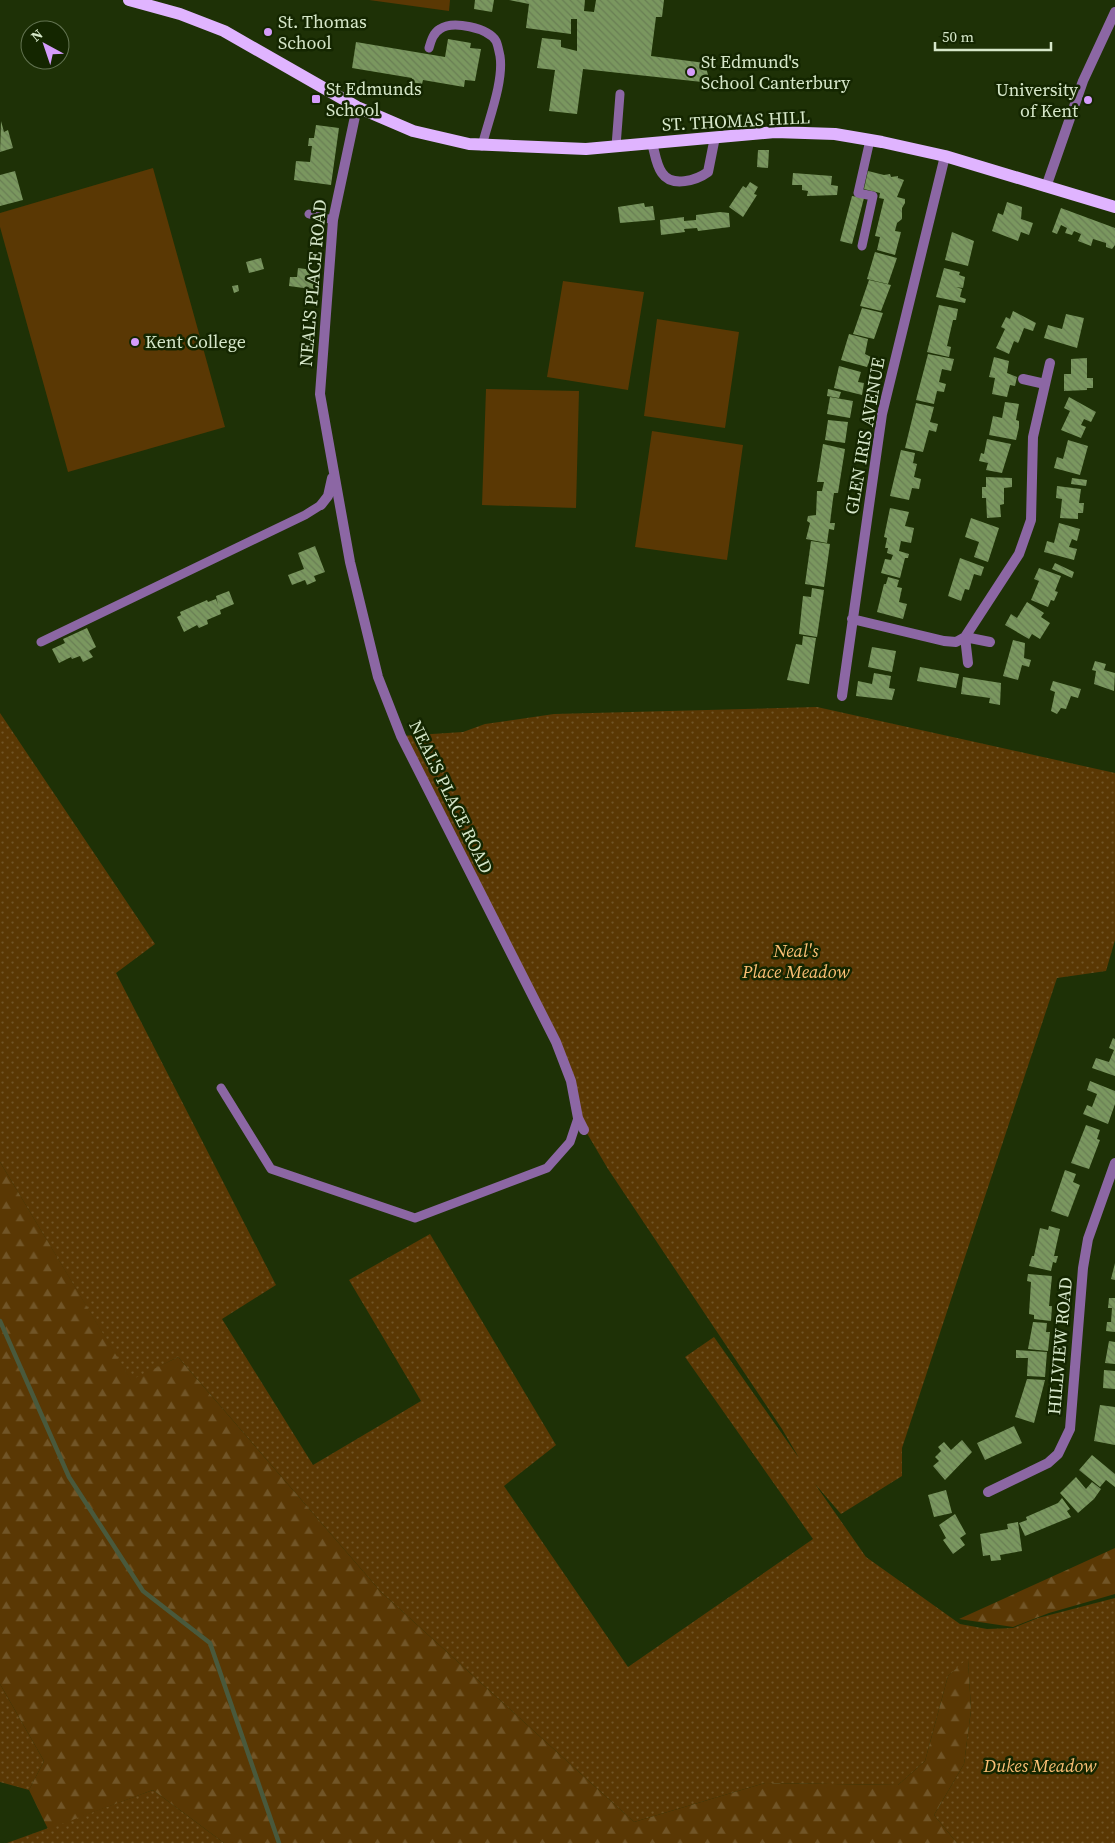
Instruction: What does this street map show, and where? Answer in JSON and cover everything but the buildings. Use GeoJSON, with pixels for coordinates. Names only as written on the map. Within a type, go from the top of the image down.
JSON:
{"type":"FeatureCollection","features":[{"type":"Feature","properties":{"kind":"main road","name":"ST. THOMAS HILL"},"geometry":{"type":"LineString","coordinates":[[130,0],[180,14],[224,31],[357,107],[413,131],[482,146],[586,149],[715,137],[806,132],[870,140],[945,156],[1115,207]]}},
{"type":"Feature","properties":{"kind":"street"},"geometry":{"type":"LineString","coordinates":[[1046,187],[1082,80],[1115,12]]}},
{"type":"Feature","properties":{"kind":"street","name":"NEAL'S PLACE ROAD"},"geometry":{"type":"LineString","coordinates":[[357,107],[333,220],[320,394],[350,562],[378,677],[401,736],[556,1042],[571,1081],[578,1118],[584,1130]]}},
{"type":"Feature","properties":{"kind":"street"},"geometry":{"type":"LineString","coordinates":[[652,143],[663,175],[673,181],[685,181],[699,178],[708,172],[715,137]]}},
{"type":"Feature","properties":{"kind":"street","name":"GLEN IRIS AVENUE"},"geometry":{"type":"LineString","coordinates":[[842,696],[882,414],[945,156]]}},
{"type":"Feature","properties":{"kind":"street"},"geometry":{"type":"LineString","coordinates":[[852,619],[944,641],[956,642],[964,636],[1019,554],[1031,520],[1033,495],[1032,452],[1050,364]]}},
{"type":"Feature","properties":{"kind":"street"},"geometry":{"type":"LineString","coordinates":[[1023,379],[1045,384]]}},
{"type":"Feature","properties":{"kind":"street","name":"NEAL'S PLACE ROAD"},"geometry":{"type":"LineString","coordinates":[[320,505],[328,496],[332,487],[333,462]]}},
{"type":"Feature","properties":{"kind":"street"},"geometry":{"type":"LineString","coordinates":[[964,636],[990,642]]}},
{"type":"Feature","properties":{"kind":"street"},"geometry":{"type":"LineString","coordinates":[[964,636],[968,663]]}},
{"type":"Feature","properties":{"kind":"street","name":"HILLVIEW ROAD"},"geometry":{"type":"LineString","coordinates":[[988,1492],[1048,1463],[1058,1454],[1070,1429],[1083,1268],[1088,1239],[1115,1163]]}},
{"type":"Feature","properties":{"kind":"lane"},"geometry":{"type":"LineString","coordinates":[[429,48],[433,36],[440,28],[458,24],[479,29],[496,41],[500,58],[500,80],[482,146]]}},
{"type":"Feature","properties":{"kind":"lane"},"geometry":{"type":"LineString","coordinates":[[616,146],[620,94]]}},
{"type":"Feature","properties":{"kind":"lane"},"geometry":{"type":"LineString","coordinates":[[862,246],[873,196],[858,193],[870,140]]}},
{"type":"Feature","properties":{"kind":"lane"},"geometry":{"type":"LineString","coordinates":[[309,214],[333,220]]}},
{"type":"Feature","properties":{"kind":"lane","name":"NEAL'S PLACE ROAD"},"geometry":{"type":"LineString","coordinates":[[41,642],[305,516],[320,505]]}},
{"type":"Feature","properties":{"kind":"lane"},"geometry":{"type":"LineString","coordinates":[[221,1088],[271,1169],[415,1218],[547,1168],[570,1142],[578,1118]]}},
{"type":"Feature","properties":{"kind":"green space"},"geometry":{"type":"Polygon","coordinates":[[[369,0],[450,0],[449,11],[369,0]]]}},
{"type":"Feature","properties":{"kind":"green space"},"geometry":{"type":"Polygon","coordinates":[[[153,168],[225,427],[68,472],[0,227],[0,213],[153,168]]]}},
{"type":"Feature","properties":{"kind":"green space"},"geometry":{"type":"Polygon","coordinates":[[[563,281],[644,292],[628,390],[547,377],[563,281]]]}},
{"type":"Feature","properties":{"kind":"green space"},"geometry":{"type":"Polygon","coordinates":[[[657,319],[739,332],[725,428],[644,416],[657,319]]]}},
{"type":"Feature","properties":{"kind":"green space"},"geometry":{"type":"Polygon","coordinates":[[[486,389],[579,391],[576,508],[482,505],[486,389]]]}},
{"type":"Feature","properties":{"kind":"green space"},"geometry":{"type":"Polygon","coordinates":[[[652,431],[743,445],[727,560],[635,547],[652,431]]]}},
{"type":"Feature","properties":{"kind":"green space"},"geometry":{"type":"Polygon","coordinates":[[[817,707],[1115,773],[1115,940],[1106,971],[1057,978],[902,1448],[902,1476],[841,1514],[815,1484],[866,1557],[960,1624],[987,1629],[1013,1628],[1038,1618],[1115,1598],[1115,1843],[957,1843],[934,1815],[964,1764],[971,1710],[968,1659],[948,1676],[925,1761],[898,1785],[765,1783],[634,1822],[381,1592],[178,1357],[131,1381],[0,1162],[0,713],[155,944],[116,973],[276,1285],[222,1319],[313,1465],[421,1401],[349,1280],[430,1234],[556,1445],[504,1486],[628,1667],[813,1539],[685,1357],[714,1337],[799,1458],[782,1429],[608,1169],[578,1118],[571,1081],[401,736],[463,732],[485,724],[554,714],[817,707]]]}},
{"type":"Feature","properties":{"kind":"green space"},"geometry":{"type":"Polygon","coordinates":[[[0,1162],[131,1380],[178,1357],[381,1592],[634,1822],[765,1783],[898,1785],[925,1761],[948,1676],[968,1658],[971,1710],[964,1764],[934,1815],[957,1843],[224,1843],[153,1790],[48,1829],[29,1790],[44,1761],[0,1684],[0,1162]]]}},
{"type":"Feature","properties":{"kind":"green space"},"geometry":{"type":"Polygon","coordinates":[[[1115,1548],[1115,1594],[1049,1613],[1013,1627],[959,1619],[1115,1548]]]}},
{"type":"Feature","properties":{"kind":"green space"},"geometry":{"type":"Polygon","coordinates":[[[0,1684],[44,1761],[29,1790],[0,1782],[0,1684]]]}},
{"type":"Feature","properties":{"kind":"green space"},"geometry":{"type":"Polygon","coordinates":[[[153,1790],[224,1843],[7,1843],[153,1790]]]}},
{"type":"Feature","properties":{"kind":"waterway"},"geometry":{"type":"LineString","coordinates":[[0,1321],[69,1477],[143,1591],[210,1643],[279,1843]]}},
{"type":"Feature","properties":{"kind":"place","name":"St. Thomas School"},"geometry":{"type":"Point","coordinates":[268,32]}},
{"type":"Feature","properties":{"kind":"place","name":"St Edmund's School Canterbury"},"geometry":{"type":"Point","coordinates":[691,72]}},
{"type":"Feature","properties":{"kind":"place","name":"St Edmunds School"},"geometry":{"type":"Point","coordinates":[316,99]}},
{"type":"Feature","properties":{"kind":"place","name":"University of Kent"},"geometry":{"type":"Point","coordinates":[1088,100]}},
{"type":"Feature","properties":{"kind":"place","name":"Kent College"},"geometry":{"type":"Point","coordinates":[135,342]}},
{"type":"Feature","properties":{"kind":"park label","name":"Neal's Place Meadow"},"geometry":{"type":"Point","coordinates":[796,961]}},
{"type":"Feature","properties":{"kind":"park label","name":"Dukes Meadow"},"geometry":{"type":"Point","coordinates":[1040,1766]}}]}
